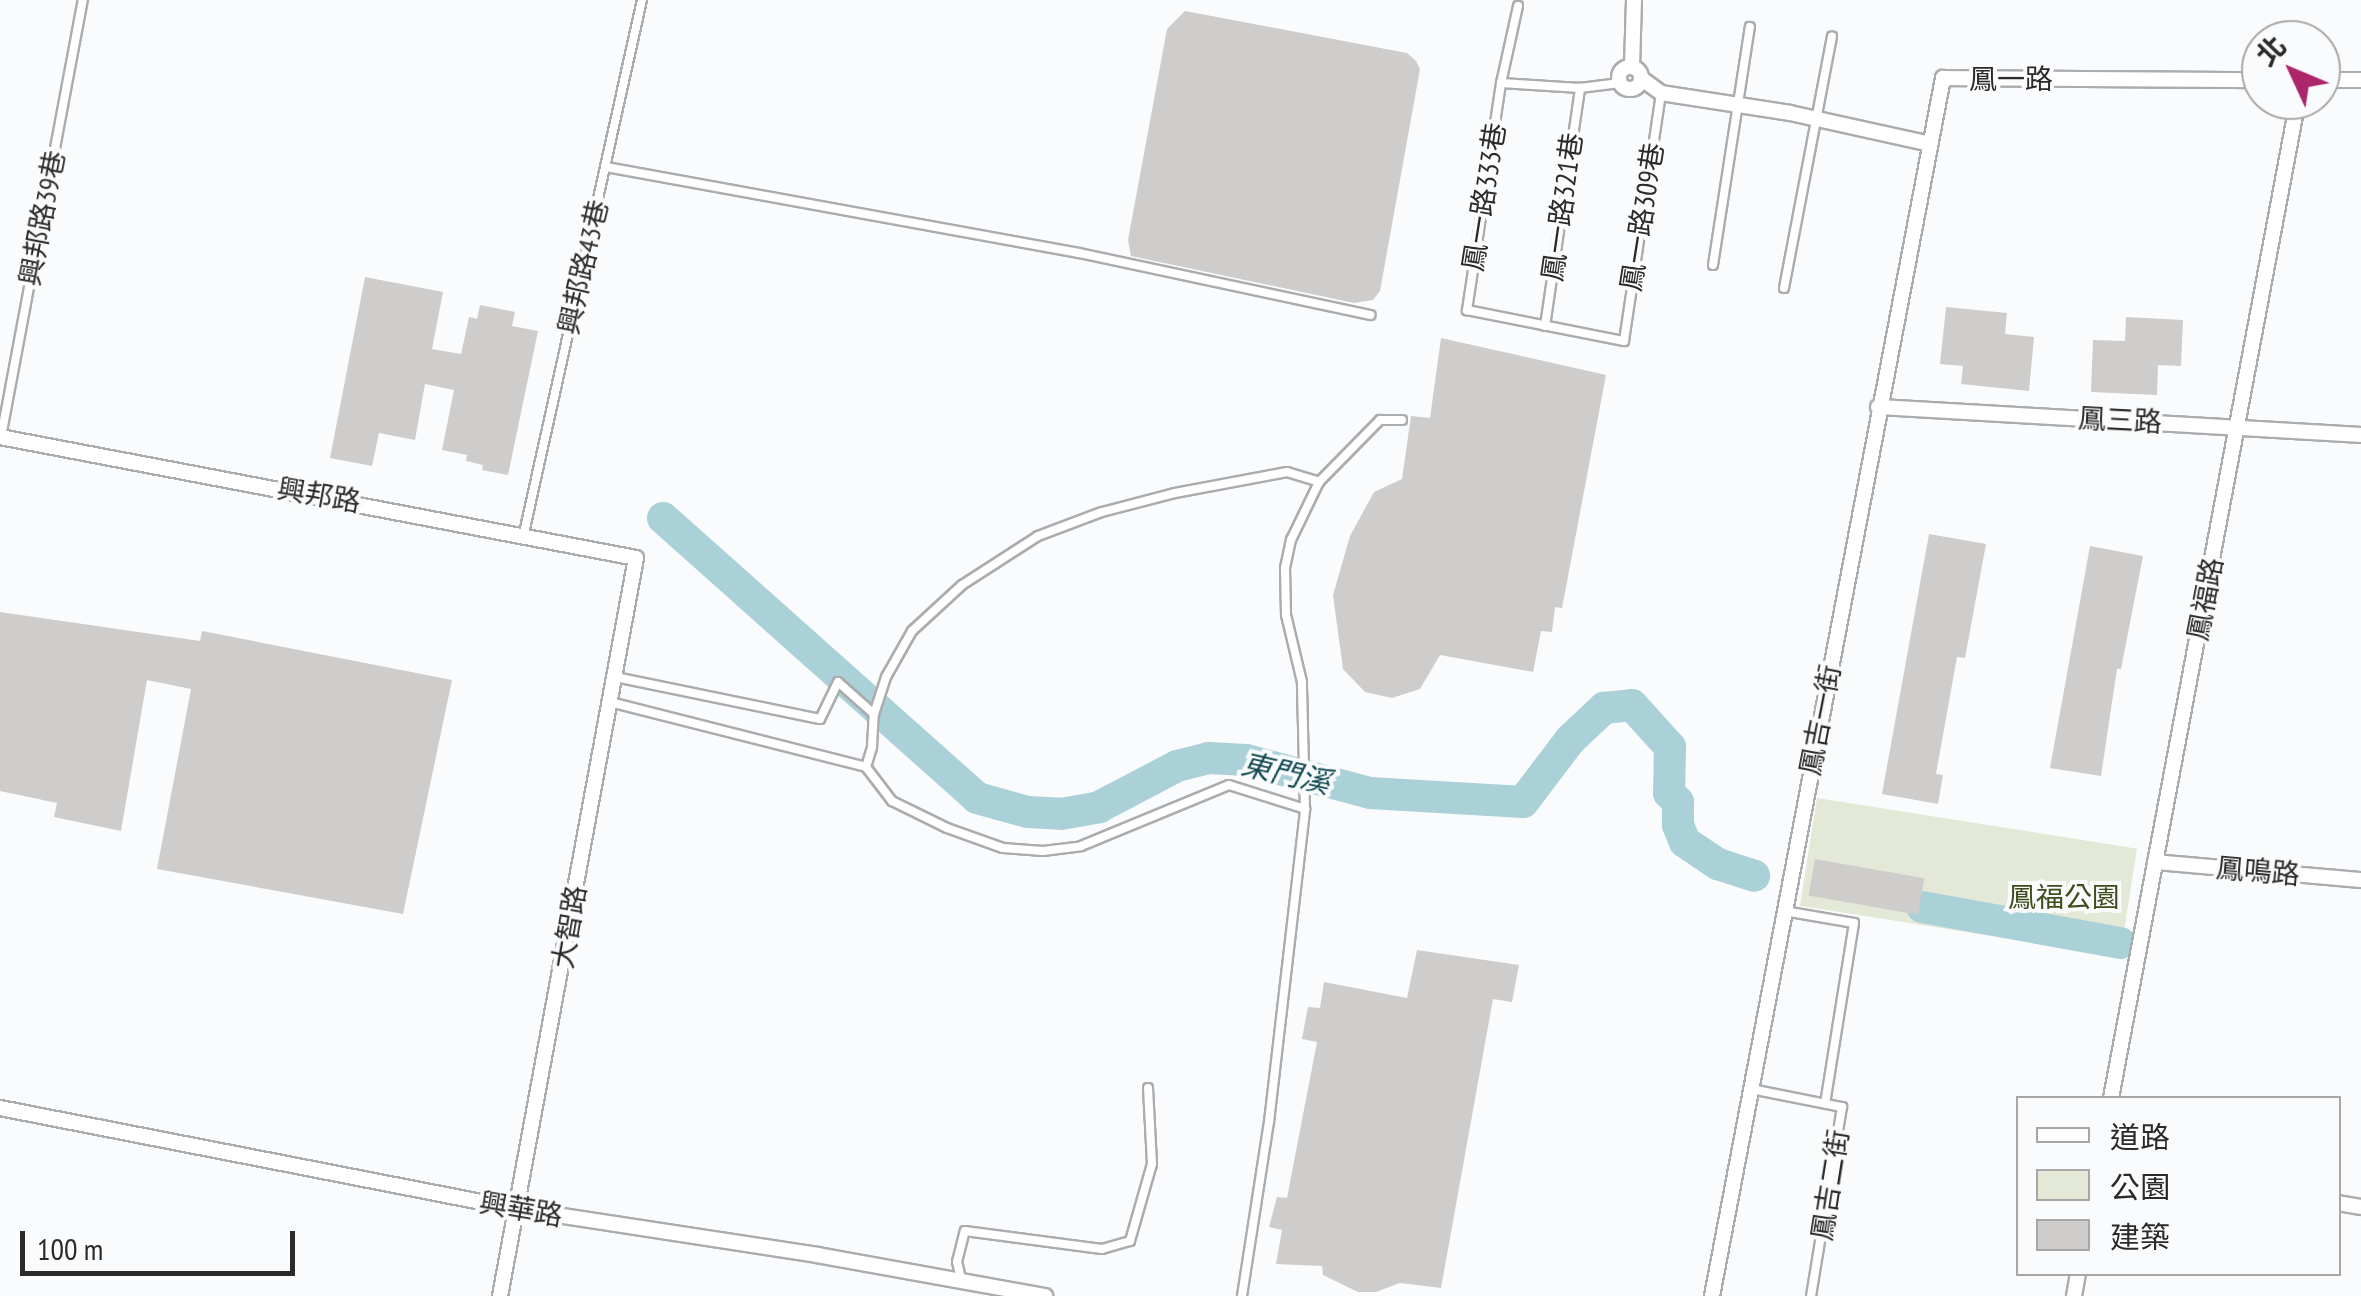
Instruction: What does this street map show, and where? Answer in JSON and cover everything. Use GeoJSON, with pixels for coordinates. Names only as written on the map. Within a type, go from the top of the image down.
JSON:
{"type":"FeatureCollection","features":[{"type":"Feature","properties":{"kind":"street"},"geometry":{"type":"LineString","coordinates":[[1634,0],[1632,67],[1661,94],[1816,118],[1928,143]]}},
{"type":"Feature","properties":{"kind":"street"},"geometry":{"type":"LineString","coordinates":[[1632,67],[1622,70],[1620,83],[1632,89],[1642,80]]}},
{"type":"Feature","properties":{"kind":"street","name":"鳳一路"},"geometry":{"type":"LineString","coordinates":[[1928,143],[1943,78],[2241,80]]}},
{"type":"Feature","properties":{"kind":"street","name":"鳳福路"},"geometry":{"type":"LineString","coordinates":[[2111,1096],[2294,120]]}},
{"type":"Feature","properties":{"kind":"street","name":"鳳吉一街"},"geometry":{"type":"LineString","coordinates":[[1712,1296],[1928,143]]}},
{"type":"Feature","properties":{"kind":"street","name":"鳳三路"},"geometry":{"type":"LineString","coordinates":[[1878,407],[2361,435]]}},
{"type":"Feature","properties":{"kind":"street","name":"興邦路"},"geometry":{"type":"LineString","coordinates":[[0,437],[524,533],[636,558]]}},
{"type":"Feature","properties":{"kind":"street","name":"大智路"},"geometry":{"type":"LineString","coordinates":[[500,1296],[636,558]]}},
{"type":"Feature","properties":{"kind":"street","name":"鳳鳴路"},"geometry":{"type":"LineString","coordinates":[[2156,862],[2361,880]]}},
{"type":"Feature","properties":{"kind":"street","name":"興華路"},"geometry":{"type":"LineString","coordinates":[[0,1108],[516,1210],[817,1254],[962,1284],[1044,1296]]}},
{"type":"Feature","properties":{"kind":"lane","name":"興邦路39巷"},"geometry":{"type":"LineString","coordinates":[[0,437],[83,0]]}},
{"type":"Feature","properties":{"kind":"lane","name":"興邦路43巷"},"geometry":{"type":"LineString","coordinates":[[524,533],[642,0]]}},
{"type":"Feature","properties":{"kind":"lane"},"geometry":{"type":"LineString","coordinates":[[1518,6],[1501,83],[1580,88],[1620,83]]}},
{"type":"Feature","properties":{"kind":"lane"},"geometry":{"type":"LineString","coordinates":[[1713,265],[1750,27]]}},
{"type":"Feature","properties":{"kind":"lane"},"geometry":{"type":"LineString","coordinates":[[1784,288],[1832,37]]}},
{"type":"Feature","properties":{"kind":"lane","name":"鳳一路333巷"},"geometry":{"type":"LineString","coordinates":[[1501,83],[1467,310],[1545,326]]}},
{"type":"Feature","properties":{"kind":"lane","name":"鳳一路321巷"},"geometry":{"type":"LineString","coordinates":[[1545,326],[1580,88]]}},
{"type":"Feature","properties":{"kind":"lane","name":"鳳一路309巷"},"geometry":{"type":"LineString","coordinates":[[1545,326],[1624,341],[1661,94]]}},
{"type":"Feature","properties":{"kind":"lane"},"geometry":{"type":"LineString","coordinates":[[606,167],[1078,253],[1370,315]]}},
{"type":"Feature","properties":{"kind":"lane"},"geometry":{"type":"LineString","coordinates":[[1242,1296],[1269,1122],[1305,809],[1302,682],[1286,615],[1285,568],[1291,540],[1319,482],[1380,420],[1402,420]]}},
{"type":"Feature","properties":{"kind":"lane"},"geometry":{"type":"LineString","coordinates":[[866,767],[874,714],[886,677],[912,631],[962,585],[1038,536],[1102,512],[1175,493],[1287,472],[1319,482]]}},
{"type":"Feature","properties":{"kind":"lane"},"geometry":{"type":"LineString","coordinates":[[615,677],[820,719],[838,682],[874,714]]}},
{"type":"Feature","properties":{"kind":"lane"},"geometry":{"type":"LineString","coordinates":[[610,702],[866,767],[892,801],[947,828],[1003,848],[1043,852],[1081,846],[1229,786],[1305,809]]}},
{"type":"Feature","properties":{"kind":"lane"},"geometry":{"type":"LineString","coordinates":[[1785,907],[1854,922],[1824,1104]]}},
{"type":"Feature","properties":{"kind":"lane"},"geometry":{"type":"LineString","coordinates":[[962,1284],[957,1262],[965,1232],[1102,1249],[1130,1241],[1152,1164],[1148,1088]]}},
{"type":"Feature","properties":{"kind":"lane","name":"鳳吉二街"},"geometry":{"type":"LineString","coordinates":[[1751,1089],[1842,1107],[1811,1296]]}},
{"type":"Feature","properties":{"kind":"green space","name":"鳳福公園"},"geometry":{"type":"Polygon","coordinates":[[[1817,798],[2137,849],[2120,956],[1800,906],[1817,798]]]}},
{"type":"Feature","properties":{"kind":"building"},"geometry":{"type":"Polygon","coordinates":[[[1185,11],[1407,53],[1416,61],[1420,69],[1380,291],[1373,300],[1354,303],[1131,256],[1128,240],[1167,29],[1185,11]]]}},
{"type":"Feature","properties":{"kind":"building"},"geometry":{"type":"Polygon","coordinates":[[[365,277],[443,292],[432,349],[461,354],[469,317],[477,319],[480,305],[515,312],[512,326],[538,331],[508,475],[482,470],[483,465],[466,461],[467,455],[442,450],[454,390],[425,384],[415,440],[379,433],[372,466],[330,458],[365,277]]]}},
{"type":"Feature","properties":{"kind":"building"},"geometry":{"type":"Polygon","coordinates":[[[1946,307],[2007,313],[2005,334],[2034,337],[2029,391],[1961,384],[1963,366],[1940,364],[1946,307]]]}},
{"type":"Feature","properties":{"kind":"building"},"geometry":{"type":"Polygon","coordinates":[[[2126,317],[2183,320],[2181,366],[2158,365],[2157,395],[2091,392],[2093,340],[2125,341],[2126,317]]]}},
{"type":"Feature","properties":{"kind":"building"},"geometry":{"type":"Polygon","coordinates":[[[1441,338],[1606,375],[1562,608],[1555,607],[1552,632],[1541,631],[1533,672],[1440,655],[1420,689],[1392,698],[1365,692],[1343,669],[1333,595],[1350,536],[1374,492],[1402,479],[1411,416],[1430,418],[1441,338]]]}},
{"type":"Feature","properties":{"kind":"building"},"geometry":{"type":"Polygon","coordinates":[[[1929,534],[1986,544],[1965,658],[1957,657],[1936,774],[1943,775],[1938,804],[1882,794],[1929,534]]]}},
{"type":"Feature","properties":{"kind":"building"},"geometry":{"type":"Polygon","coordinates":[[[2090,546],[2143,556],[2121,669],[2117,669],[2101,776],[2050,768],[2090,546]]]}},
{"type":"Feature","properties":{"kind":"building"},"geometry":{"type":"Polygon","coordinates":[[[0,612],[200,641],[202,631],[452,680],[403,914],[157,869],[191,689],[147,680],[121,831],[54,817],[57,803],[0,791],[0,612]]]}},
{"type":"Feature","properties":{"kind":"building"},"geometry":{"type":"Polygon","coordinates":[[[1815,859],[1924,878],[1918,915],[1809,895],[1815,859]]]}},
{"type":"Feature","properties":{"kind":"building"},"geometry":{"type":"Polygon","coordinates":[[[1417,950],[1519,965],[1512,1002],[1493,999],[1441,1288],[1400,1283],[1376,1292],[1358,1292],[1323,1275],[1322,1266],[1276,1264],[1282,1230],[1269,1227],[1277,1197],[1287,1198],[1317,1042],[1302,1039],[1308,1007],[1320,1008],[1324,982],[1407,998],[1417,950]]]}},
{"type":"Feature","properties":{"kind":"waterway","name":"東門溪"},"geometry":{"type":"LineString","coordinates":[[663,518],[977,798],[1028,812],[1061,814],[1099,807],[1177,766],[1209,758],[1246,760],[1370,793],[1523,802],[1570,740],[1604,708],[1632,705],[1670,747],[1669,793],[1678,802],[1678,825],[1685,842],[1718,864],[1754,876]]}},
{"type":"Feature","properties":{"kind":"waterway","name":"東門溪"},"geometry":{"type":"LineString","coordinates":[[1922,907],[2121,943]]}}]}
